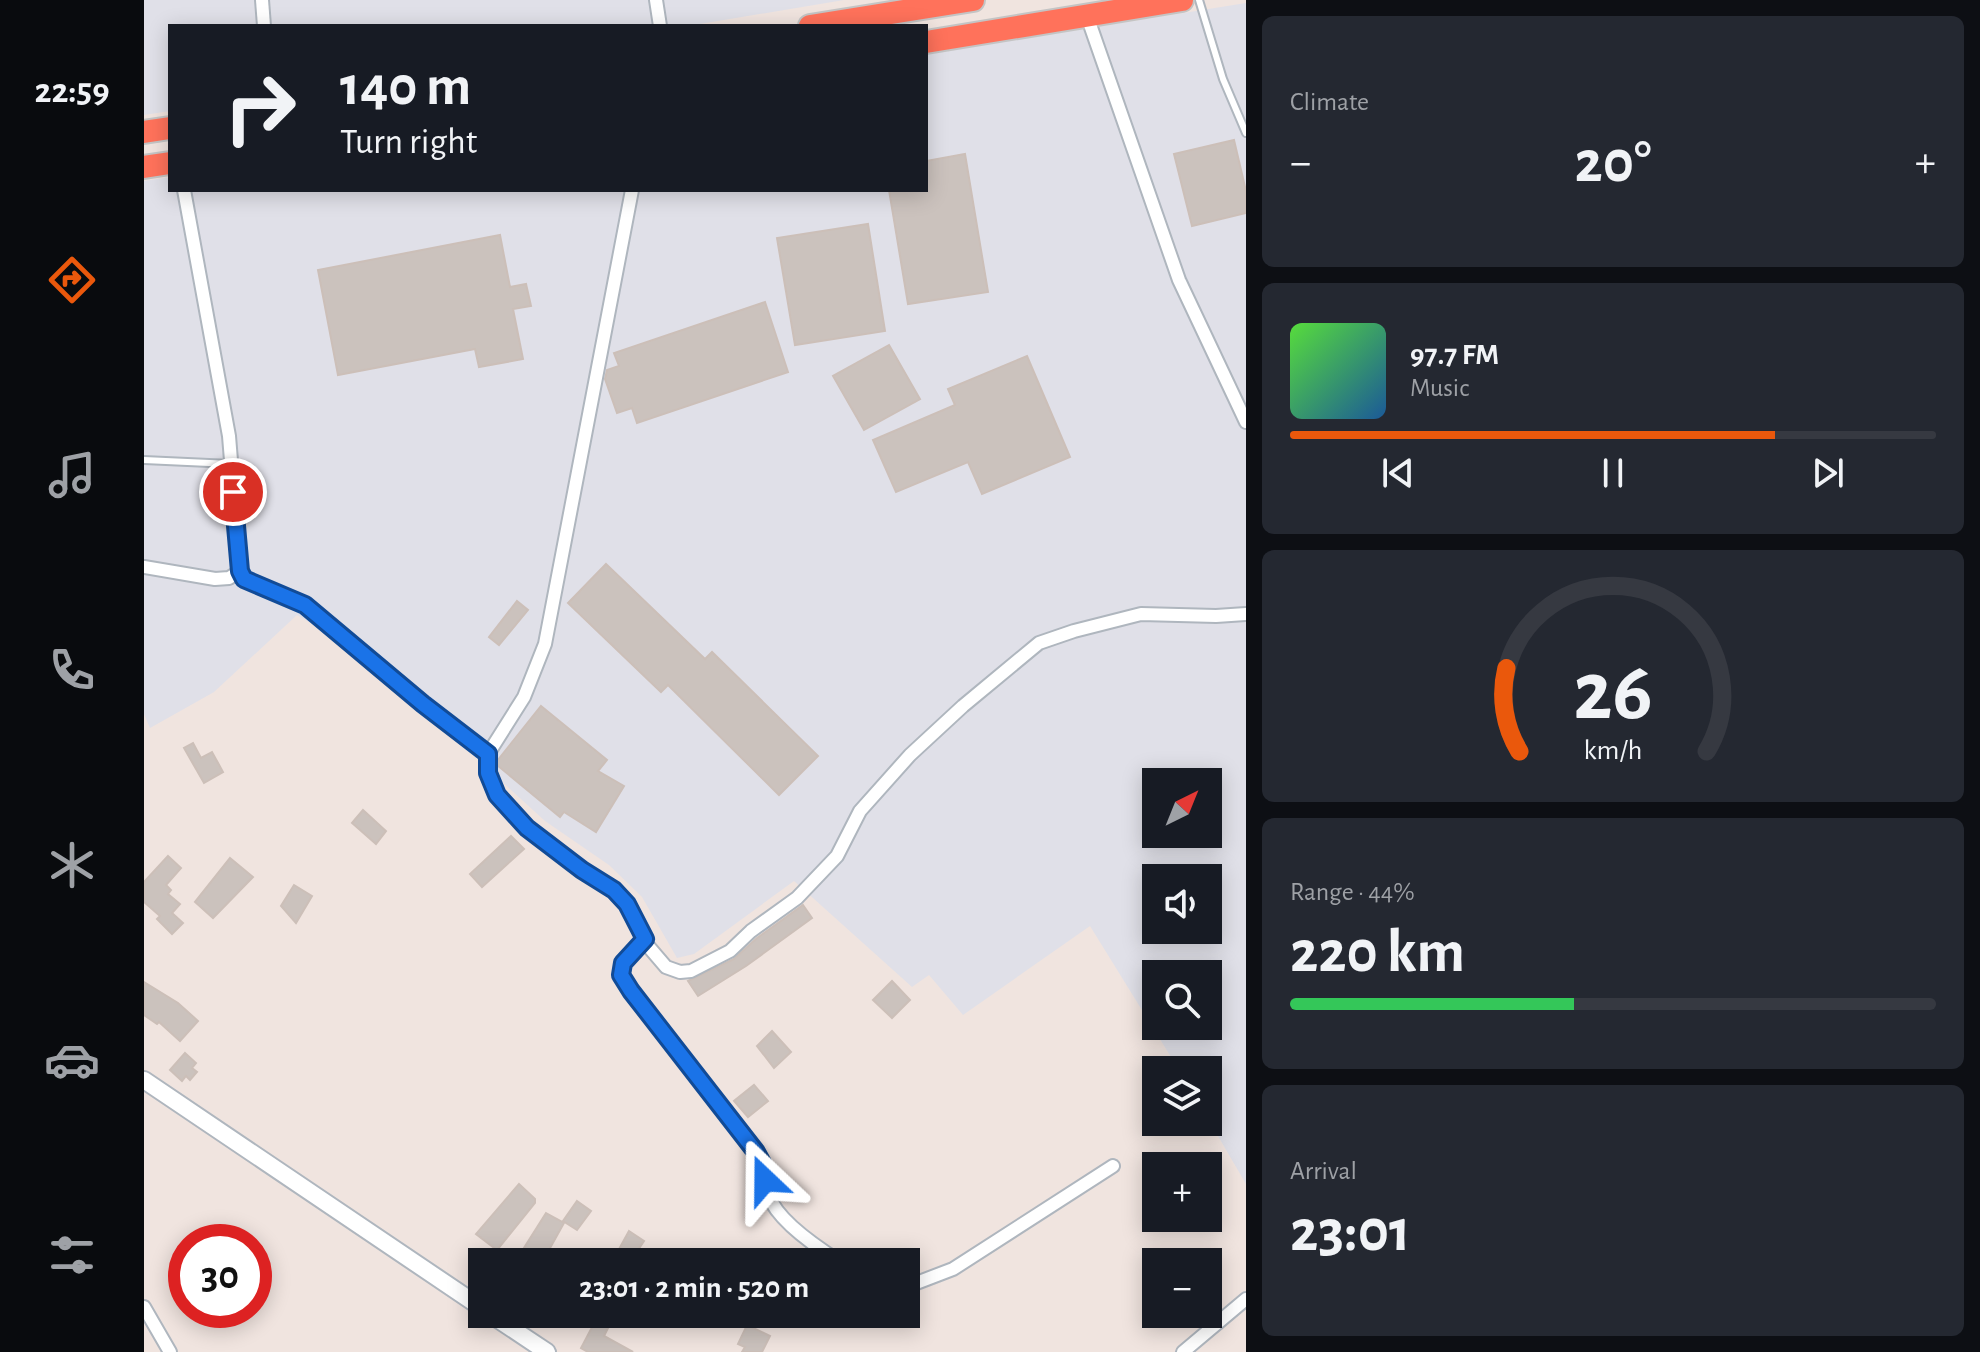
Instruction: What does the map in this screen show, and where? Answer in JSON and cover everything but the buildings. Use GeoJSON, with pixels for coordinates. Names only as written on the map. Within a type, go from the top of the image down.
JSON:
{"type":"FeatureCollection","features":[{"type":"Feature","properties":{"kind":"highway"},"geometry":{"type":"LineString","coordinates":[[823,24],[973,0]]}},
{"type":"Feature","properties":{"kind":"highway"},"geometry":{"type":"LineString","coordinates":[[928,42],[1182,0]]}},
{"type":"Feature","properties":{"kind":"highway"},"geometry":{"type":"LineString","coordinates":[[144,132],[168,128]]}},
{"type":"Feature","properties":{"kind":"highway"},"geometry":{"type":"LineString","coordinates":[[144,167],[168,163]]}},
{"type":"Feature","properties":{"kind":"street"},"geometry":{"type":"LineString","coordinates":[[262,0],[264,24]]}},
{"type":"Feature","properties":{"kind":"street"},"geometry":{"type":"LineString","coordinates":[[656,0],[660,24]]}},
{"type":"Feature","properties":{"kind":"street"},"geometry":{"type":"LineString","coordinates":[[1087,16],[1179,280],[1246,422]]}},
{"type":"Feature","properties":{"kind":"street"},"geometry":{"type":"LineString","coordinates":[[184,192],[229,436],[240,571],[244,579],[305,605],[488,754]]}},
{"type":"Feature","properties":{"kind":"street"},"geometry":{"type":"LineString","coordinates":[[632,192],[545,644],[524,697],[488,754],[488,773],[497,795],[527,828],[614,890],[627,904],[645,939],[666,967],[680,972],[691,971],[730,951],[751,931],[797,898],[837,856],[860,811],[910,755],[1039,643],[1141,614],[1246,614]]}},
{"type":"Feature","properties":{"kind":"street"},"geometry":{"type":"LineString","coordinates":[[144,567],[215,579],[229,578],[240,571]]}},
{"type":"Feature","properties":{"kind":"street"},"geometry":{"type":"LineString","coordinates":[[645,939],[623,963],[621,975],[756,1152],[762,1163],[769,1197],[779,1212],[818,1248]]}},
{"type":"Feature","properties":{"kind":"street"},"geometry":{"type":"LineString","coordinates":[[144,1080],[468,1299]]}},
{"type":"Feature","properties":{"kind":"street"},"geometry":{"type":"LineString","coordinates":[[920,1282],[953,1269],[1113,1166]]}},
{"type":"Feature","properties":{"kind":"street"},"geometry":{"type":"LineString","coordinates":[[1183,1352],[1246,1299]]}},
{"type":"Feature","properties":{"kind":"street"},"geometry":{"type":"LineString","coordinates":[[146,1316],[170,1352]]}},
{"type":"Feature","properties":{"kind":"street"},"geometry":{"type":"LineString","coordinates":[[511,1328],[547,1352]]}},
{"type":"Feature","properties":{"kind":"lane"},"geometry":{"type":"LineString","coordinates":[[1199,0],[1223,79],[1246,133]]}},
{"type":"Feature","properties":{"kind":"lane"},"geometry":{"type":"LineString","coordinates":[[144,460],[231,464]]}},
{"type":"Feature","properties":{"kind":"shaded area"},"geometry":{"type":"Polygon","coordinates":[[[144,0],[844,0],[700,24],[168,24],[168,111],[144,115],[144,0]]]}},
{"type":"Feature","properties":{"kind":"shaded area"},"geometry":{"type":"Polygon","coordinates":[[[1246,3],[1246,1184],[1218,1136],[1222,1136],[1222,1056],[1170,1056],[1160,1040],[1222,1040],[1222,960],[1142,960],[1142,1010],[1090,926],[963,1015],[929,975],[912,987],[794,881],[694,954],[677,958],[642,897],[609,865],[545,821],[475,757],[311,623],[297,615],[214,692],[150,728],[144,714],[144,181],[168,177],[168,192],[928,192],[928,54],[1246,3]]]}},
{"type":"Feature","properties":{"kind":"route"},"geometry":{"type":"LineString","coordinates":[[233,492],[240,571],[244,579],[305,605],[488,754],[488,773],[497,795],[527,828],[614,890],[627,904],[645,939],[623,963],[621,975],[756,1152],[765,1180]]}}]}
